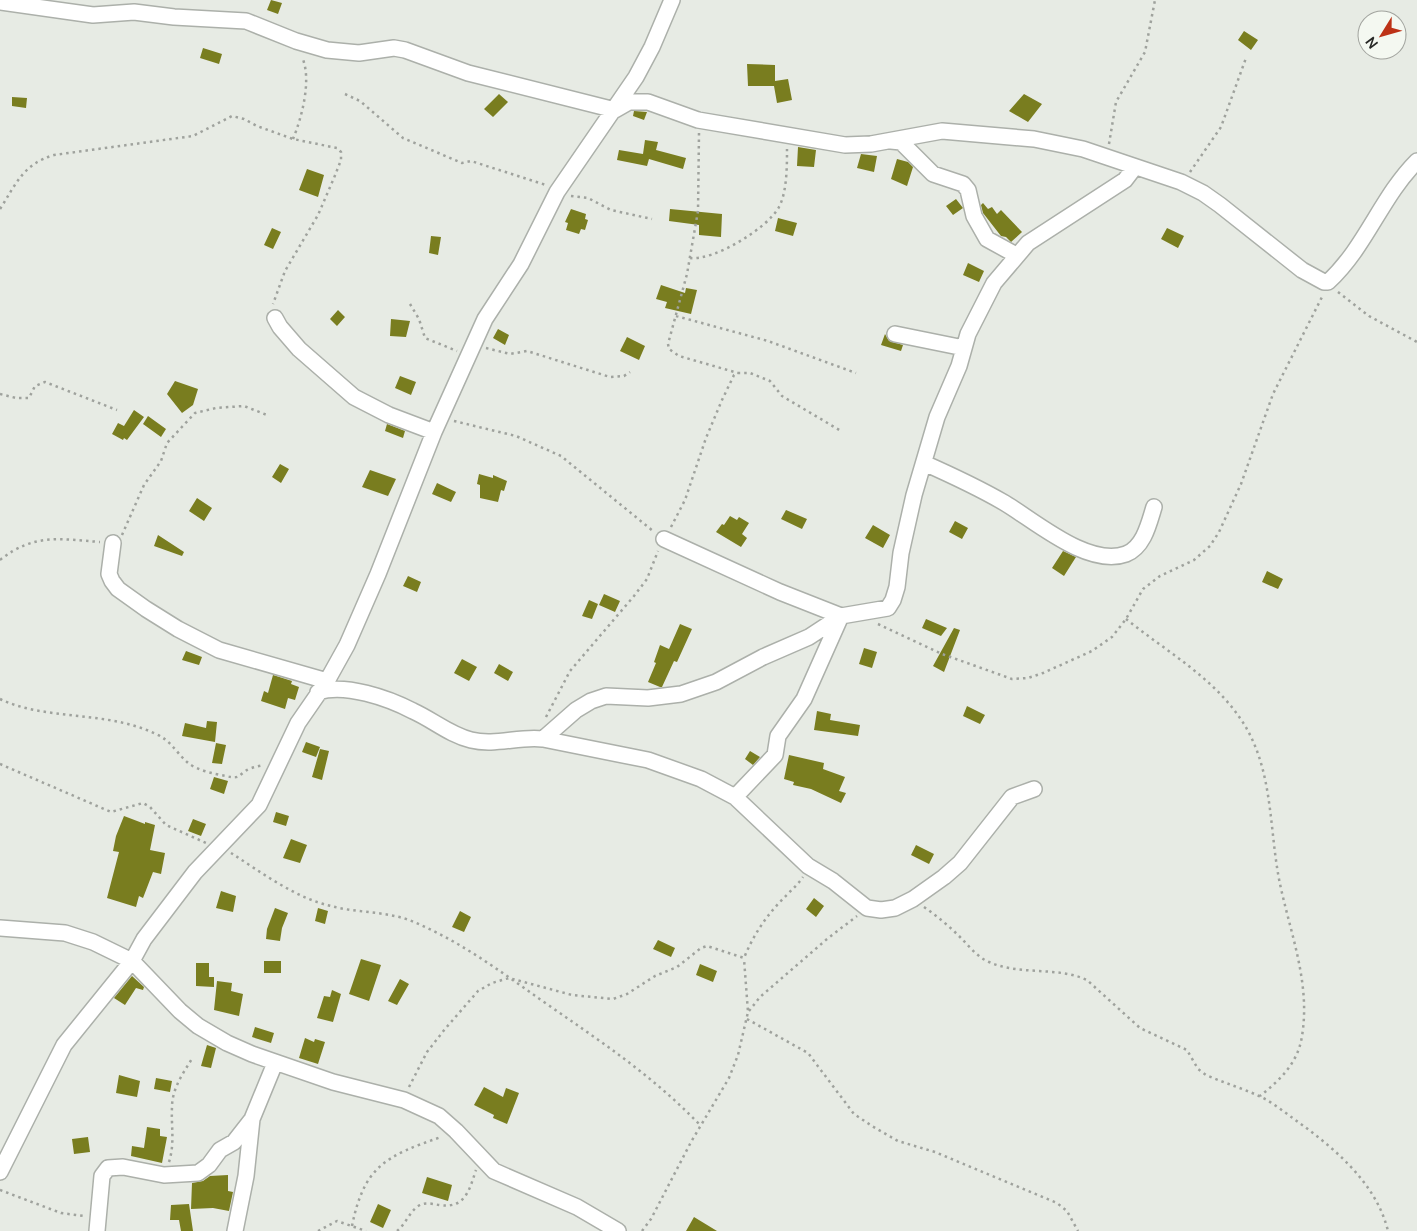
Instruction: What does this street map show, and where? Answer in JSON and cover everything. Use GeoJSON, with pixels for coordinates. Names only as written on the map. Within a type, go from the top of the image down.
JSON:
{"type":"FeatureCollection","features":[{"type":"Feature","properties":{"kind":"street"},"geometry":{"type":"LineString","coordinates":[[0,1172],[64,1045],[132,961],[144,939],[177,894],[217,848],[259,805],[279,758],[298,723],[348,645],[434,432],[485,319],[521,264],[557,192],[579,157],[615,110],[652,47],[672,0]]}},
{"type":"Feature","properties":{"kind":"street"},"geometry":{"type":"LineString","coordinates":[[0,2],[93,15],[134,12],[246,21],[296,41],[342,52],[359,53],[394,48],[405,50],[468,73],[615,110],[629,102],[648,102],[698,120],[845,145],[891,141],[935,131],[953,131],[1056,143],[1107,156],[1181,182],[1220,205],[1302,270],[1319,281],[1328,282],[1355,252],[1393,190],[1417,161]]}},
{"type":"Feature","properties":{"kind":"street"},"geometry":{"type":"LineString","coordinates":[[891,141],[901,142],[933,174],[963,184],[968,190],[974,216],[987,239],[1016,255]]}},
{"type":"Feature","properties":{"kind":"street"},"geometry":{"type":"LineString","coordinates":[[543,739],[576,710],[591,701],[606,696],[664,697],[690,691],[716,682],[763,657],[809,637],[841,616],[888,608],[894,600],[910,511],[937,417],[960,366],[971,328],[994,283],[1016,255],[1041,234],[1124,180],[1135,167]]}},
{"type":"Feature","properties":{"kind":"street"},"geometry":{"type":"LineString","coordinates":[[275,318],[280,327],[299,349],[354,397],[389,415],[434,432]]}},
{"type":"Feature","properties":{"kind":"street"},"geometry":{"type":"LineString","coordinates":[[895,334],[964,348]]}},
{"type":"Feature","properties":{"kind":"street"},"geometry":{"type":"LineString","coordinates":[[924,463],[975,486],[1063,540],[1103,556],[1128,554],[1138,546],[1144,536],[1154,507]]}},
{"type":"Feature","properties":{"kind":"street"},"geometry":{"type":"LineString","coordinates":[[665,536],[788,596],[841,616]]}},
{"type":"Feature","properties":{"kind":"street"},"geometry":{"type":"LineString","coordinates":[[113,544],[108,574],[118,590],[178,630],[219,650],[322,686],[340,688],[389,700],[469,740],[496,743],[530,738],[543,739],[648,760],[701,779],[736,797],[808,866],[833,881],[867,908],[881,910],[895,908],[913,899],[960,863],[1012,797],[1034,789]]}},
{"type":"Feature","properties":{"kind":"street"},"geometry":{"type":"LineString","coordinates":[[736,797],[775,755],[778,736],[804,699],[841,616]]}},
{"type":"Feature","properties":{"kind":"street"},"geometry":{"type":"LineString","coordinates":[[0,928],[41,929],[79,935],[132,961],[180,1011],[198,1026],[227,1043],[276,1063],[333,1082],[404,1100],[439,1116],[494,1171],[569,1203],[618,1231]]}},
{"type":"Feature","properties":{"kind":"street"},"geometry":{"type":"LineString","coordinates":[[97,1231],[102,1176],[108,1168],[123,1167],[164,1174],[190,1175],[204,1170],[216,1154],[234,1142],[252,1119],[276,1063]]}},
{"type":"Feature","properties":{"kind":"street"},"geometry":{"type":"LineString","coordinates":[[235,1231],[246,1176],[252,1119]]}},
{"type":"Feature","properties":{"kind":"path"},"geometry":{"type":"LineString","coordinates":[[1107,156],[1116,102],[1145,52],[1155,0]]}},
{"type":"Feature","properties":{"kind":"path"},"geometry":{"type":"LineString","coordinates":[[293,139],[303,114],[307,67],[296,41]]}},
{"type":"Feature","properties":{"kind":"path"},"geometry":{"type":"LineString","coordinates":[[1181,182],[1200,159],[1221,127],[1246,58]]}},
{"type":"Feature","properties":{"kind":"path"},"geometry":{"type":"LineString","coordinates":[[345,94],[360,101],[410,142],[462,163],[470,161],[507,174],[535,180],[557,192],[588,198],[611,210],[652,219]]}},
{"type":"Feature","properties":{"kind":"path"},"geometry":{"type":"LineString","coordinates":[[0,210],[29,166],[38,160],[54,155],[193,136],[232,116],[293,139],[337,148],[341,152],[342,160],[318,215],[295,251],[278,285],[274,300],[275,318]]}},
{"type":"Feature","properties":{"kind":"path"},"geometry":{"type":"LineString","coordinates":[[698,120],[700,192],[690,258],[668,344],[669,349],[679,356],[738,373],[750,373],[770,381],[782,396],[841,431]]}},
{"type":"Feature","properties":{"kind":"path"},"geometry":{"type":"LineString","coordinates":[[690,258],[706,258],[730,246],[755,230],[776,213],[783,197],[785,186],[786,135]]}},
{"type":"Feature","properties":{"kind":"path"},"geometry":{"type":"LineString","coordinates":[[1328,282],[1369,316],[1417,342]]}},
{"type":"Feature","properties":{"kind":"path"},"geometry":{"type":"LineString","coordinates":[[410,304],[419,319],[425,338],[470,350],[510,354],[527,351],[610,376],[624,376],[630,372]]}},
{"type":"Feature","properties":{"kind":"path"},"geometry":{"type":"LineString","coordinates":[[676,316],[768,342],[856,373]]}},
{"type":"Feature","properties":{"kind":"path"},"geometry":{"type":"LineString","coordinates":[[544,721],[570,671],[624,609],[647,579],[665,536],[685,500],[706,438],[730,383],[738,373]]}},
{"type":"Feature","properties":{"kind":"path"},"geometry":{"type":"LineString","coordinates":[[0,394],[16,398],[29,398],[35,386],[44,382],[117,410]]}},
{"type":"Feature","properties":{"kind":"path"},"geometry":{"type":"LineString","coordinates":[[0,560],[13,550],[34,541],[59,539],[113,544],[120,539],[127,529],[144,486],[158,465],[167,443],[195,413],[204,409],[244,406],[267,415]]}},
{"type":"Feature","properties":{"kind":"path"},"geometry":{"type":"LineString","coordinates":[[441,418],[516,436],[542,446],[579,470],[644,526],[665,536]]}},
{"type":"Feature","properties":{"kind":"path"},"geometry":{"type":"LineString","coordinates":[[1126,619],[1182,660],[1225,697],[1244,723],[1256,750],[1265,780],[1272,808],[1279,877],[1303,983],[1304,1012],[1302,1037],[1295,1060],[1287,1072],[1260,1096]]}},
{"type":"Feature","properties":{"kind":"path"},"geometry":{"type":"LineString","coordinates":[[0,699],[27,708],[106,718],[132,724],[157,734],[173,744],[188,763],[226,776],[240,777],[250,768],[279,758]]}},
{"type":"Feature","properties":{"kind":"path"},"geometry":{"type":"LineString","coordinates":[[0,764],[111,812],[121,811],[134,805],[147,805],[166,825],[217,848],[313,901],[332,907],[390,915],[409,920],[463,948],[618,1052],[670,1095],[702,1126]]}},
{"type":"Feature","properties":{"kind":"path"},"geometry":{"type":"LineString","coordinates":[[642,1231],[651,1219],[729,1078],[747,1019],[744,958],[750,943],[764,921],[780,902],[795,889],[808,866]]}},
{"type":"Feature","properties":{"kind":"path"},"geometry":{"type":"LineString","coordinates":[[913,899],[947,924],[976,954],[987,962],[1018,971],[1078,975],[1087,980],[1140,1028],[1187,1050],[1198,1069],[1206,1075],[1260,1096],[1326,1142],[1343,1159],[1374,1198],[1384,1216],[1388,1231]]}},
{"type":"Feature","properties":{"kind":"path"},"geometry":{"type":"LineString","coordinates":[[748,1012],[760,997],[845,923],[856,916],[881,910]]}},
{"type":"Feature","properties":{"kind":"path"},"geometry":{"type":"LineString","coordinates":[[404,1100],[412,1078],[427,1052],[478,991],[492,983],[509,978],[572,995],[613,998],[627,994],[654,976],[677,967],[701,948],[707,946],[744,958]]}},
{"type":"Feature","properties":{"kind":"path"},"geometry":{"type":"LineString","coordinates":[[747,1019],[808,1053],[854,1114],[872,1126],[898,1141],[935,1152],[1057,1203],[1067,1211],[1078,1231]]}},
{"type":"Feature","properties":{"kind":"path"},"geometry":{"type":"LineString","coordinates":[[164,1174],[172,1150],[173,1097],[181,1077],[194,1057]]}},
{"type":"Feature","properties":{"kind":"path"},"geometry":{"type":"LineString","coordinates":[[352,1226],[359,1197],[365,1183],[383,1164],[403,1150],[456,1131]]}},
{"type":"Feature","properties":{"kind":"path"},"geometry":{"type":"LineString","coordinates":[[398,1231],[420,1205],[427,1203],[450,1206],[463,1200],[473,1179],[478,1156]]}},
{"type":"Feature","properties":{"kind":"path"},"geometry":{"type":"LineString","coordinates":[[0,1190],[60,1213],[80,1216],[98,1215]]}},
{"type":"Feature","properties":{"kind":"path"},"geometry":{"type":"LineString","coordinates":[[318,1231],[337,1221],[366,1231]]}},
{"type":"Feature","properties":{"kind":"building"},"geometry":{"type":"Polygon","coordinates":[[[271,0],[282,3],[278,14],[267,10],[271,0]]]}},
{"type":"Feature","properties":{"kind":"building"},"geometry":{"type":"Polygon","coordinates":[[[1244,31],[1258,40],[1251,50],[1238,40],[1244,31]]]}},
{"type":"Feature","properties":{"kind":"building"},"geometry":{"type":"Polygon","coordinates":[[[203,48],[222,54],[219,64],[200,58],[203,48]]]}},
{"type":"Feature","properties":{"kind":"building"},"geometry":{"type":"Polygon","coordinates":[[[747,64],[775,65],[775,81],[788,79],[792,100],[777,103],[774,86],[748,86],[747,64]]]}},
{"type":"Feature","properties":{"kind":"building"},"geometry":{"type":"Polygon","coordinates":[[[499,94],[508,102],[493,117],[484,109],[499,94]]]}},
{"type":"Feature","properties":{"kind":"building"},"geometry":{"type":"Polygon","coordinates":[[[1024,94],[1042,104],[1028,122],[1009,111],[1024,94]]]}},
{"type":"Feature","properties":{"kind":"building"},"geometry":{"type":"Polygon","coordinates":[[[12,97],[27,98],[26,108],[12,106],[12,97]]]}},
{"type":"Feature","properties":{"kind":"building"},"geometry":{"type":"Polygon","coordinates":[[[634,111],[647,112],[644,120],[633,116],[634,111]]]}},
{"type":"Feature","properties":{"kind":"building"},"geometry":{"type":"Polygon","coordinates":[[[645,140],[658,142],[656,150],[686,158],[683,169],[649,159],[647,166],[617,160],[619,150],[643,154],[645,140]]]}},
{"type":"Feature","properties":{"kind":"building"},"geometry":{"type":"Polygon","coordinates":[[[798,147],[816,150],[814,167],[797,166],[798,147]]]}},
{"type":"Feature","properties":{"kind":"building"},"geometry":{"type":"Polygon","coordinates":[[[861,154],[877,156],[874,172],[857,168],[861,154]]]}},
{"type":"Feature","properties":{"kind":"building"},"geometry":{"type":"Polygon","coordinates":[[[897,159],[908,162],[913,167],[907,186],[891,179],[897,159]]]}},
{"type":"Feature","properties":{"kind":"building"},"geometry":{"type":"Polygon","coordinates":[[[307,169],[324,175],[318,197],[299,190],[307,169]]]}},
{"type":"Feature","properties":{"kind":"building"},"geometry":{"type":"Polygon","coordinates":[[[956,199],[963,208],[953,215],[946,206],[956,199]]]}},
{"type":"Feature","properties":{"kind":"building"},"geometry":{"type":"Polygon","coordinates":[[[983,203],[988,209],[992,207],[997,214],[1001,210],[1022,232],[1011,242],[1006,237],[1001,236],[983,213],[981,205],[983,203]]]}},
{"type":"Feature","properties":{"kind":"building"},"geometry":{"type":"Polygon","coordinates":[[[571,209],[586,214],[585,219],[588,220],[585,230],[581,229],[579,234],[566,230],[568,223],[565,222],[571,209]]]}},
{"type":"Feature","properties":{"kind":"building"},"geometry":{"type":"Polygon","coordinates":[[[670,209],[722,214],[721,237],[699,235],[699,225],[669,221],[670,209]]]}},
{"type":"Feature","properties":{"kind":"building"},"geometry":{"type":"Polygon","coordinates":[[[778,218],[797,223],[793,236],[775,231],[778,218]]]}},
{"type":"Feature","properties":{"kind":"building"},"geometry":{"type":"Polygon","coordinates":[[[272,228],[281,232],[273,249],[264,245],[272,228]]]}},
{"type":"Feature","properties":{"kind":"building"},"geometry":{"type":"Polygon","coordinates":[[[1167,228],[1184,236],[1178,248],[1161,239],[1167,228]]]}},
{"type":"Feature","properties":{"kind":"building"},"geometry":{"type":"Polygon","coordinates":[[[431,236],[441,237],[438,255],[429,253],[431,236]]]}},
{"type":"Feature","properties":{"kind":"building"},"geometry":{"type":"Polygon","coordinates":[[[968,263],[984,271],[979,282],[963,275],[968,263]]]}},
{"type":"Feature","properties":{"kind":"building"},"geometry":{"type":"Polygon","coordinates":[[[661,285],[685,293],[686,288],[697,290],[691,314],[665,308],[667,302],[656,299],[661,285]]]}},
{"type":"Feature","properties":{"kind":"building"},"geometry":{"type":"Polygon","coordinates":[[[338,310],[345,317],[337,326],[330,319],[338,310]]]}},
{"type":"Feature","properties":{"kind":"building"},"geometry":{"type":"Polygon","coordinates":[[[391,319],[410,321],[406,337],[390,336],[391,319]]]}},
{"type":"Feature","properties":{"kind":"building"},"geometry":{"type":"Polygon","coordinates":[[[498,329],[509,335],[505,345],[493,338],[498,329]]]}},
{"type":"Feature","properties":{"kind":"building"},"geometry":{"type":"Polygon","coordinates":[[[885,334],[889,341],[903,345],[901,351],[881,345],[885,334]]]}},
{"type":"Feature","properties":{"kind":"building"},"geometry":{"type":"Polygon","coordinates":[[[627,337],[645,346],[639,360],[620,351],[627,337]]]}},
{"type":"Feature","properties":{"kind":"building"},"geometry":{"type":"Polygon","coordinates":[[[400,376],[416,382],[411,395],[395,388],[400,376]]]}},
{"type":"Feature","properties":{"kind":"building"},"geometry":{"type":"Polygon","coordinates":[[[175,381],[198,389],[193,405],[182,413],[167,394],[175,381]]]}},
{"type":"Feature","properties":{"kind":"building"},"geometry":{"type":"Polygon","coordinates":[[[134,410],[144,417],[127,440],[112,434],[118,423],[124,426],[134,410]]]}},
{"type":"Feature","properties":{"kind":"building"},"geometry":{"type":"Polygon","coordinates":[[[148,416],[166,429],[161,437],[143,424],[148,416]]]}},
{"type":"Feature","properties":{"kind":"building"},"geometry":{"type":"Polygon","coordinates":[[[387,424],[405,431],[403,438],[385,431],[387,424]]]}},
{"type":"Feature","properties":{"kind":"building"},"geometry":{"type":"Polygon","coordinates":[[[280,464],[289,469],[281,483],[272,477],[280,464]]]}},
{"type":"Feature","properties":{"kind":"building"},"geometry":{"type":"Polygon","coordinates":[[[370,470],[396,479],[388,496],[362,487],[370,470]]]}},
{"type":"Feature","properties":{"kind":"building"},"geometry":{"type":"Polygon","coordinates":[[[479,474],[493,478],[493,475],[507,481],[504,491],[501,490],[498,502],[480,498],[480,485],[477,484],[479,474]]]}},
{"type":"Feature","properties":{"kind":"building"},"geometry":{"type":"Polygon","coordinates":[[[437,483],[456,492],[451,502],[432,494],[437,483]]]}},
{"type":"Feature","properties":{"kind":"building"},"geometry":{"type":"Polygon","coordinates":[[[197,498],[212,508],[204,521],[189,511],[197,498]]]}},
{"type":"Feature","properties":{"kind":"building"},"geometry":{"type":"Polygon","coordinates":[[[786,510],[807,519],[802,529],[781,519],[786,510]]]}},
{"type":"Feature","properties":{"kind":"building"},"geometry":{"type":"Polygon","coordinates":[[[730,516],[737,520],[739,517],[749,523],[742,534],[747,538],[741,547],[716,532],[730,516]]]}},
{"type":"Feature","properties":{"kind":"building"},"geometry":{"type":"Polygon","coordinates":[[[955,521],[968,528],[962,539],[949,532],[955,521]]]}},
{"type":"Feature","properties":{"kind":"building"},"geometry":{"type":"Polygon","coordinates":[[[873,525],[890,535],[883,548],[865,538],[873,525]]]}},
{"type":"Feature","properties":{"kind":"building"},"geometry":{"type":"Polygon","coordinates":[[[158,535],[184,552],[182,556],[154,546],[158,535]]]}},
{"type":"Feature","properties":{"kind":"building"},"geometry":{"type":"Polygon","coordinates":[[[1063,551],[1076,557],[1064,576],[1052,568],[1063,551]]]}},
{"type":"Feature","properties":{"kind":"building"},"geometry":{"type":"Polygon","coordinates":[[[1267,571],[1283,579],[1278,589],[1262,582],[1267,571]]]}},
{"type":"Feature","properties":{"kind":"building"},"geometry":{"type":"Polygon","coordinates":[[[408,576],[421,582],[417,592],[403,586],[408,576]]]}},
{"type":"Feature","properties":{"kind":"building"},"geometry":{"type":"Polygon","coordinates":[[[604,594],[620,601],[615,612],[599,605],[604,594]]]}},
{"type":"Feature","properties":{"kind":"building"},"geometry":{"type":"Polygon","coordinates":[[[589,600],[598,604],[592,619],[582,616],[589,600]]]}},
{"type":"Feature","properties":{"kind":"building"},"geometry":{"type":"Polygon","coordinates":[[[926,619],[947,628],[941,636],[922,628],[926,619]]]}},
{"type":"Feature","properties":{"kind":"building"},"geometry":{"type":"Polygon","coordinates":[[[680,624],[692,629],[677,662],[674,661],[662,687],[648,682],[656,663],[654,662],[660,645],[669,649],[680,624]]]}},
{"type":"Feature","properties":{"kind":"building"},"geometry":{"type":"Polygon","coordinates":[[[954,628],[960,630],[944,672],[933,666],[954,628]]]}},
{"type":"Feature","properties":{"kind":"building"},"geometry":{"type":"Polygon","coordinates":[[[864,648],[877,652],[872,668],[859,664],[864,648]]]}},
{"type":"Feature","properties":{"kind":"building"},"geometry":{"type":"Polygon","coordinates":[[[186,651],[202,657],[199,665],[182,660],[186,651]]]}},
{"type":"Feature","properties":{"kind":"building"},"geometry":{"type":"Polygon","coordinates":[[[462,659],[477,667],[469,681],[454,673],[462,659]]]}},
{"type":"Feature","properties":{"kind":"building"},"geometry":{"type":"Polygon","coordinates":[[[499,664],[513,672],[508,681],[494,673],[499,664]]]}},
{"type":"Feature","properties":{"kind":"building"},"geometry":{"type":"Polygon","coordinates":[[[273,675],[292,681],[291,684],[299,687],[295,700],[288,698],[285,709],[261,701],[264,691],[268,693],[273,675]]]}},
{"type":"Feature","properties":{"kind":"building"},"geometry":{"type":"Polygon","coordinates":[[[967,706],[985,715],[980,724],[963,716],[967,706]]]}},
{"type":"Feature","properties":{"kind":"building"},"geometry":{"type":"Polygon","coordinates":[[[817,711],[831,714],[830,720],[860,725],[858,736],[814,730],[817,711]]]}},
{"type":"Feature","properties":{"kind":"building"},"geometry":{"type":"Polygon","coordinates":[[[207,721],[217,722],[215,742],[182,736],[185,723],[206,728],[207,721]]]}},
{"type":"Feature","properties":{"kind":"building"},"geometry":{"type":"Polygon","coordinates":[[[306,742],[320,747],[316,757],[302,752],[306,742]]]}},
{"type":"Feature","properties":{"kind":"building"},"geometry":{"type":"Polygon","coordinates":[[[216,743],[226,745],[222,764],[212,763],[216,743]]]}},
{"type":"Feature","properties":{"kind":"building"},"geometry":{"type":"Polygon","coordinates":[[[320,749],[329,751],[322,780],[312,777],[320,749]]]}},
{"type":"Feature","properties":{"kind":"building"},"geometry":{"type":"Polygon","coordinates":[[[750,751],[760,757],[753,765],[745,759],[750,751]]]}},
{"type":"Feature","properties":{"kind":"building"},"geometry":{"type":"Polygon","coordinates":[[[789,755],[824,763],[823,769],[845,777],[839,791],[846,793],[841,803],[811,789],[793,785],[794,782],[784,779],[789,755]]]}},
{"type":"Feature","properties":{"kind":"building"},"geometry":{"type":"Polygon","coordinates":[[[214,777],[228,781],[224,794],[210,789],[214,777]]]}},
{"type":"Feature","properties":{"kind":"building"},"geometry":{"type":"Polygon","coordinates":[[[276,812],[289,816],[286,826],[273,822],[276,812]]]}},
{"type":"Feature","properties":{"kind":"building"},"geometry":{"type":"Polygon","coordinates":[[[124,816],[145,824],[145,822],[155,825],[150,850],[165,853],[161,874],[153,872],[143,898],[139,896],[136,907],[107,898],[119,852],[113,851],[116,836],[124,816]]]}},
{"type":"Feature","properties":{"kind":"building"},"geometry":{"type":"Polygon","coordinates":[[[193,819],[206,824],[201,836],[188,831],[193,819]]]}},
{"type":"Feature","properties":{"kind":"building"},"geometry":{"type":"Polygon","coordinates":[[[291,839],[307,845],[300,863],[283,858],[291,839]]]}},
{"type":"Feature","properties":{"kind":"building"},"geometry":{"type":"Polygon","coordinates":[[[916,845],[934,854],[929,864],[911,855],[916,845]]]}},
{"type":"Feature","properties":{"kind":"building"},"geometry":{"type":"Polygon","coordinates":[[[221,891],[236,896],[233,912],[216,908],[221,891]]]}},
{"type":"Feature","properties":{"kind":"building"},"geometry":{"type":"Polygon","coordinates":[[[814,898],[824,906],[816,917],[806,909],[814,898]]]}},
{"type":"Feature","properties":{"kind":"building"},"geometry":{"type":"Polygon","coordinates":[[[275,908],[288,913],[282,928],[280,941],[266,939],[267,929],[275,908]]]}},
{"type":"Feature","properties":{"kind":"building"},"geometry":{"type":"Polygon","coordinates":[[[318,908],[328,911],[325,924],[315,921],[318,908]]]}},
{"type":"Feature","properties":{"kind":"building"},"geometry":{"type":"Polygon","coordinates":[[[460,911],[471,917],[464,932],[452,927],[460,911]]]}},
{"type":"Feature","properties":{"kind":"building"},"geometry":{"type":"Polygon","coordinates":[[[658,940],[675,948],[671,957],[653,949],[658,940]]]}},
{"type":"Feature","properties":{"kind":"building"},"geometry":{"type":"Polygon","coordinates":[[[361,959],[381,965],[369,1001],[349,994],[361,959]]]}},
{"type":"Feature","properties":{"kind":"building"},"geometry":{"type":"Polygon","coordinates":[[[264,961],[281,961],[281,973],[264,973],[264,961]]]}},
{"type":"Feature","properties":{"kind":"building"},"geometry":{"type":"Polygon","coordinates":[[[196,963],[209,963],[209,977],[214,977],[214,987],[196,986],[196,963]]]}},
{"type":"Feature","properties":{"kind":"building"},"geometry":{"type":"Polygon","coordinates":[[[700,964],[717,971],[713,982],[696,975],[700,964]]]}},
{"type":"Feature","properties":{"kind":"building"},"geometry":{"type":"Polygon","coordinates":[[[132,976],[144,987],[143,990],[136,988],[125,1005],[114,998],[132,976]]]}},
{"type":"Feature","properties":{"kind":"building"},"geometry":{"type":"Polygon","coordinates":[[[400,979],[409,984],[397,1005],[388,1001],[400,979]]]}},
{"type":"Feature","properties":{"kind":"building"},"geometry":{"type":"Polygon","coordinates":[[[217,981],[232,983],[231,991],[243,994],[239,1016],[214,1010],[217,981]]]}},
{"type":"Feature","properties":{"kind":"building"},"geometry":{"type":"Polygon","coordinates":[[[332,990],[341,994],[333,1022],[317,1018],[324,996],[330,997],[332,990]]]}},
{"type":"Feature","properties":{"kind":"building"},"geometry":{"type":"Polygon","coordinates":[[[255,1027],[274,1033],[271,1043],[252,1037],[255,1027]]]}},
{"type":"Feature","properties":{"kind":"building"},"geometry":{"type":"Polygon","coordinates":[[[305,1038],[314,1042],[315,1039],[325,1042],[318,1064],[299,1058],[305,1038]]]}},
{"type":"Feature","properties":{"kind":"building"},"geometry":{"type":"Polygon","coordinates":[[[207,1045],[216,1048],[211,1068],[201,1066],[207,1045]]]}},
{"type":"Feature","properties":{"kind":"building"},"geometry":{"type":"Polygon","coordinates":[[[119,1075],[140,1081],[137,1097],[116,1093],[119,1075]]]}},
{"type":"Feature","properties":{"kind":"building"},"geometry":{"type":"Polygon","coordinates":[[[156,1078],[172,1081],[170,1092],[154,1089],[156,1078]]]}},
{"type":"Feature","properties":{"kind":"building"},"geometry":{"type":"Polygon","coordinates":[[[484,1087],[503,1097],[506,1088],[519,1093],[507,1124],[493,1118],[494,1115],[474,1105],[484,1087]]]}},
{"type":"Feature","properties":{"kind":"building"},"geometry":{"type":"Polygon","coordinates":[[[147,1127],[160,1129],[160,1136],[167,1137],[162,1163],[131,1156],[132,1146],[144,1148],[147,1127]]]}},
{"type":"Feature","properties":{"kind":"building"},"geometry":{"type":"Polygon","coordinates":[[[88,1137],[90,1152],[74,1154],[72,1139],[88,1137]]]}},
{"type":"Feature","properties":{"kind":"building"},"geometry":{"type":"Polygon","coordinates":[[[228,1175],[228,1191],[233,1192],[229,1211],[213,1208],[191,1209],[192,1183],[203,1181],[210,1176],[228,1175]]]}},
{"type":"Feature","properties":{"kind":"building"},"geometry":{"type":"Polygon","coordinates":[[[427,1177],[452,1185],[448,1201],[422,1193],[427,1177]]]}},
{"type":"Feature","properties":{"kind":"building"},"geometry":{"type":"Polygon","coordinates":[[[189,1204],[193,1231],[181,1231],[179,1220],[170,1220],[171,1205],[189,1204]]]}},
{"type":"Feature","properties":{"kind":"building"},"geometry":{"type":"Polygon","coordinates":[[[378,1204],[391,1210],[383,1228],[370,1222],[378,1204]]]}},
{"type":"Feature","properties":{"kind":"building"},"geometry":{"type":"Polygon","coordinates":[[[694,1217],[717,1231],[686,1231],[694,1217]]]}}]}
